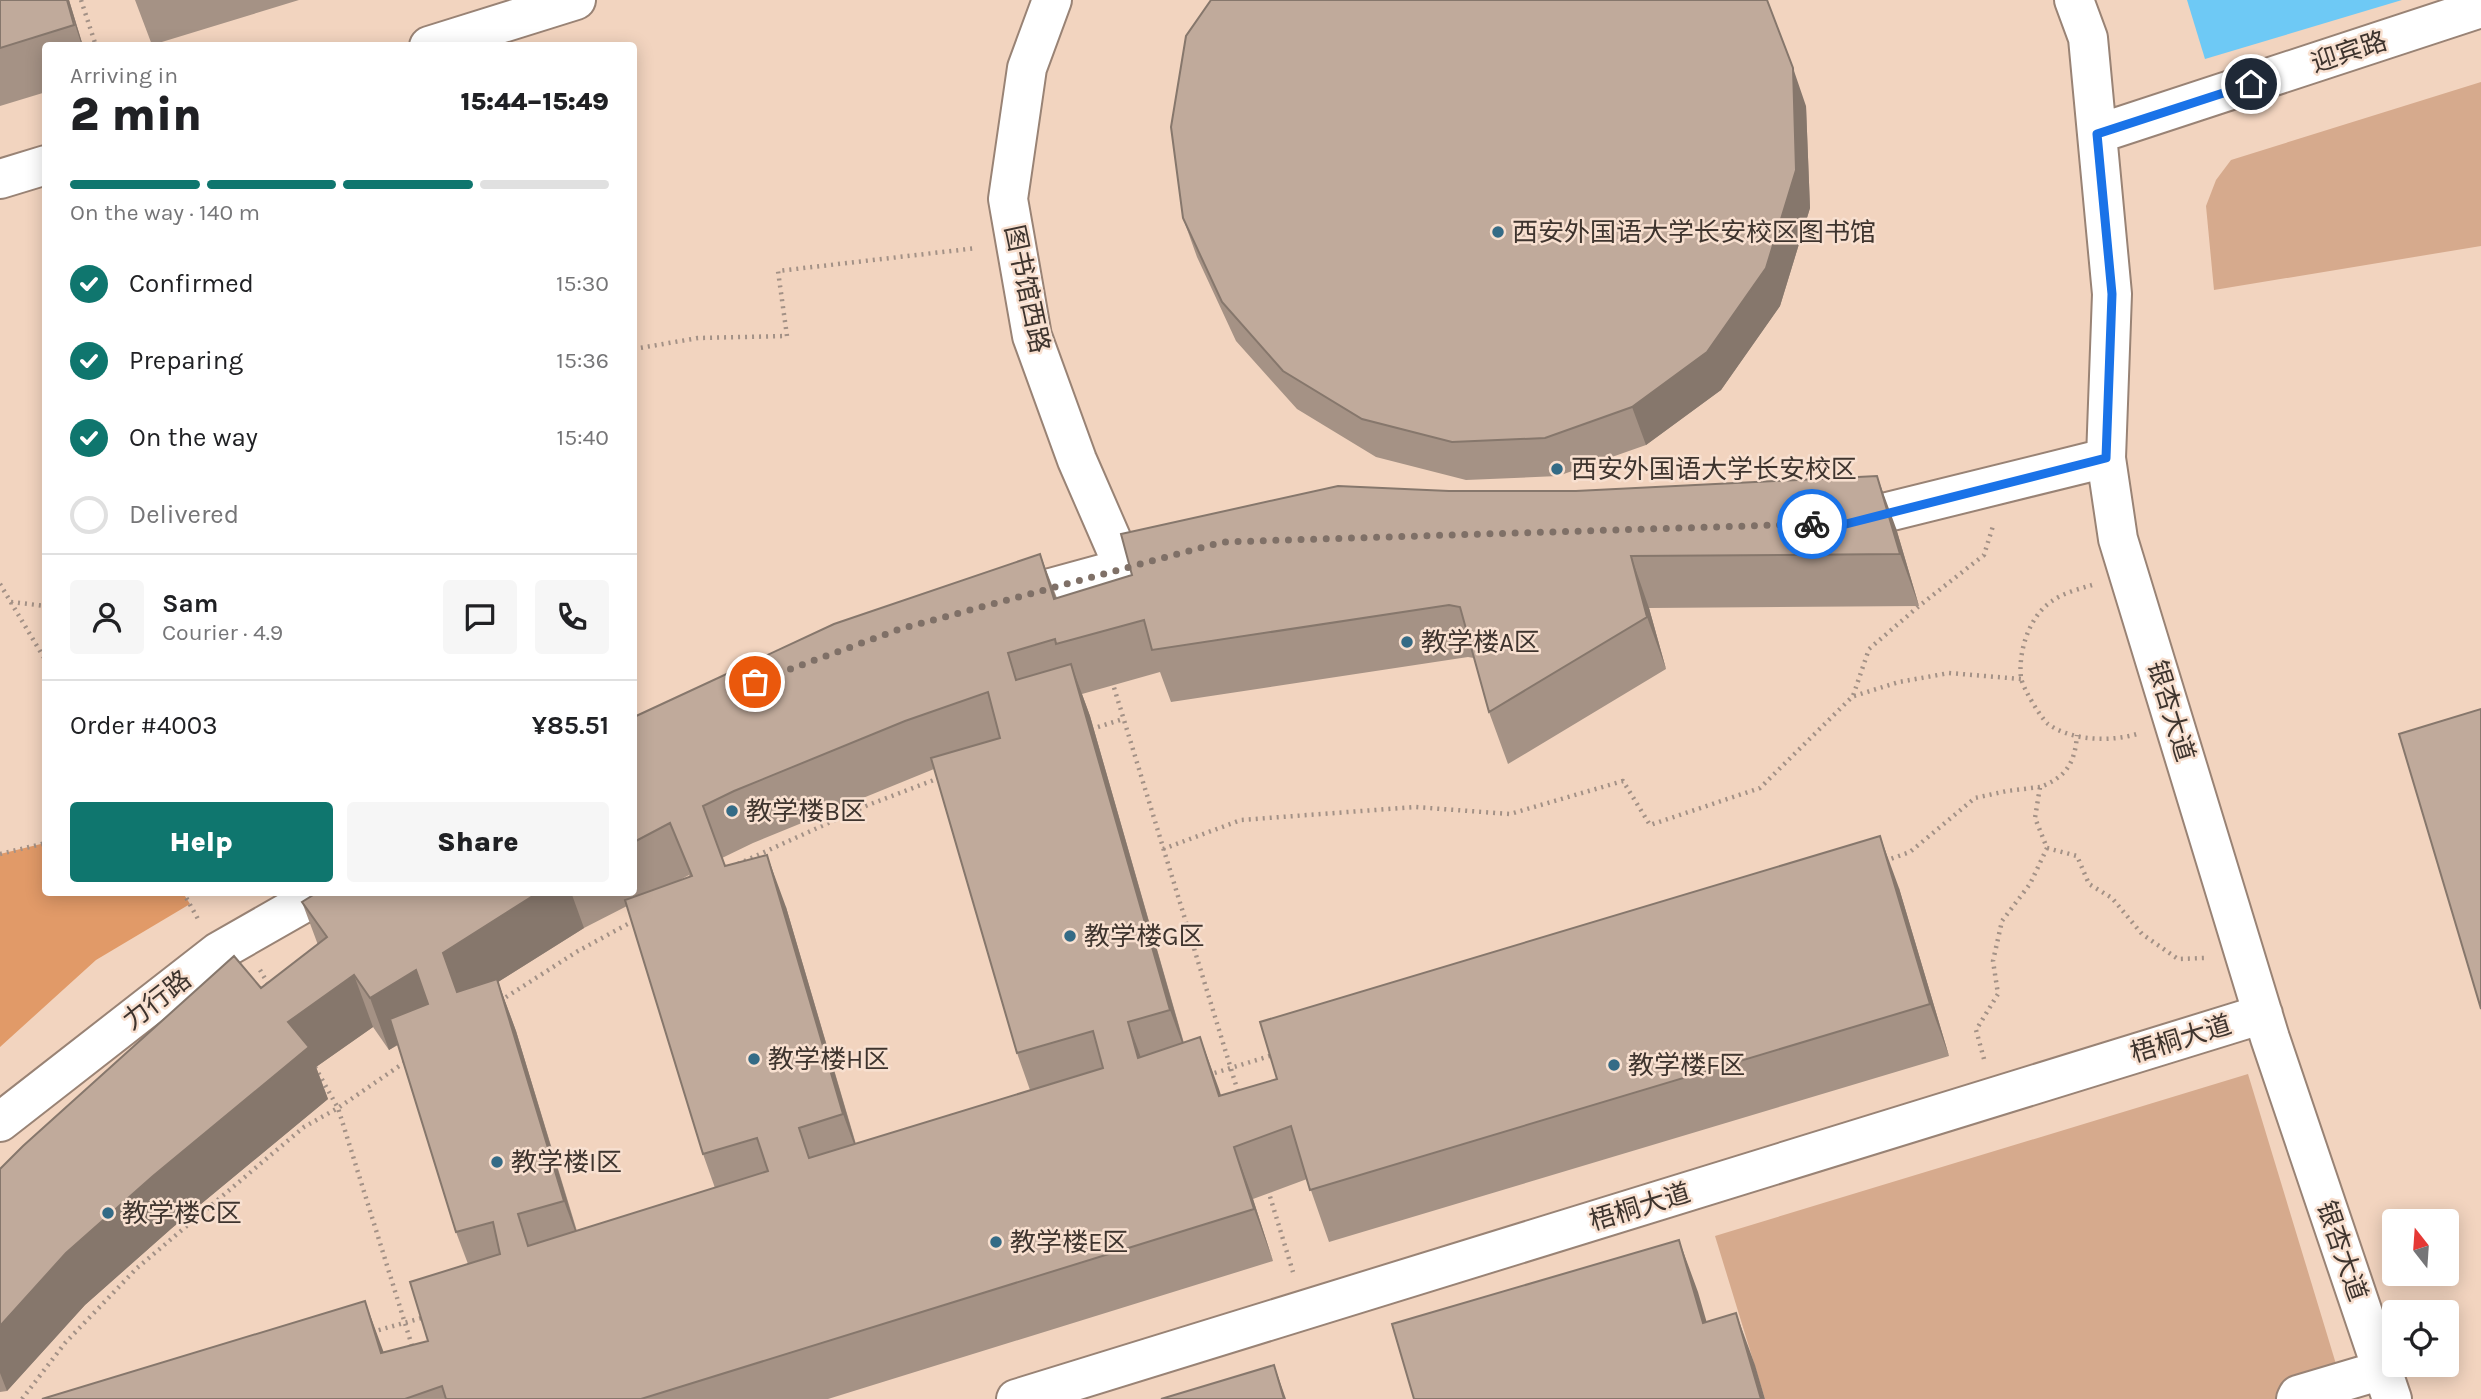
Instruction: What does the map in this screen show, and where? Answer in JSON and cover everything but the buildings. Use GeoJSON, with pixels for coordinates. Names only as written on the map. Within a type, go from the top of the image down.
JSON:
{"type":"FeatureCollection","features":[{"type":"Feature","properties":{"kind":"street"},"geometry":{"type":"LineString","coordinates":[[442,42],[576,0]]}},
{"type":"Feature","properties":{"kind":"street","name":"图书馆西路"},"geometry":{"type":"LineString","coordinates":[[1052,0],[1027,68],[1008,199],[1032,336],[1077,460],[1124,568]]}},
{"type":"Feature","properties":{"kind":"street","name":"银杏大道"},"geometry":{"type":"LineString","coordinates":[[2074,0],[2088,38],[2112,294],[2106,458],[2118,539],[2263,1014],[2387,1384]]}},
{"type":"Feature","properties":{"kind":"street","name":"迎宾路"},"geometry":{"type":"LineString","coordinates":[[2097,134],[2481,8]]}},
{"type":"Feature","properties":{"kind":"street"},"geometry":{"type":"LineString","coordinates":[[0,179],[42,166]]}},
{"type":"Feature","properties":{"kind":"street"},"geometry":{"type":"LineString","coordinates":[[1806,524],[1846,524],[2106,458]]}},
{"type":"Feature","properties":{"kind":"street"},"geometry":{"type":"LineString","coordinates":[[1105,525],[1117,541],[1135,554],[1149,557],[1169,556]]}},
{"type":"Feature","properties":{"kind":"street"},"geometry":{"type":"LineString","coordinates":[[1081,580],[1101,562],[1106,544],[1105,525]]}},
{"type":"Feature","properties":{"kind":"street"},"geometry":{"type":"LineString","coordinates":[[965,612],[1222,542]]}},
{"type":"Feature","properties":{"kind":"street","name":"力行路"},"geometry":{"type":"LineString","coordinates":[[0,1122],[218,952],[316,896]]}},
{"type":"Feature","properties":{"kind":"street","name":"梧桐大道"},"geometry":{"type":"LineString","coordinates":[[1016,1399],[2263,1014]]}},
{"type":"Feature","properties":{"kind":"street"},"geometry":{"type":"LineString","coordinates":[[2295,1399],[2298,1395],[2387,1384]]}},
{"type":"Feature","properties":{"kind":"path"},"geometry":{"type":"LineString","coordinates":[[81,0],[95,42]]}},
{"type":"Feature","properties":{"kind":"path"},"geometry":{"type":"LineString","coordinates":[[637,348],[698,338],[787,335],[778,271],[1016,243]]}},
{"type":"Feature","properties":{"kind":"path"},"geometry":{"type":"LineString","coordinates":[[1163,849],[1241,820],[1415,807],[1510,814],[1623,781],[1650,825],[1760,788],[1853,696],[1869,649],[1984,555],[2006,483]]}},
{"type":"Feature","properties":{"kind":"path"},"geometry":{"type":"LineString","coordinates":[[0,584],[42,654]]}},
{"type":"Feature","properties":{"kind":"path"},"geometry":{"type":"LineString","coordinates":[[2079,589],[2051,601],[2031,623],[2023,649],[2021,679],[2034,704],[2048,723],[2077,735],[2096,739],[2123,738],[2175,723]]}},
{"type":"Feature","properties":{"kind":"path"},"geometry":{"type":"LineString","coordinates":[[10,602],[42,606]]}},
{"type":"Feature","properties":{"kind":"path"},"geometry":{"type":"LineString","coordinates":[[1108,669],[1242,1106]]}},
{"type":"Feature","properties":{"kind":"path"},"geometry":{"type":"LineString","coordinates":[[1853,696],[1899,682],[1949,673],[2021,679]]}},
{"type":"Feature","properties":{"kind":"path"},"geometry":{"type":"LineString","coordinates":[[1098,727],[1123,719]]}},
{"type":"Feature","properties":{"kind":"path"},"geometry":{"type":"LineString","coordinates":[[1873,865],[1910,852],[1975,798],[2007,790],[2040,787],[2057,780],[2076,754],[2077,735]]}},
{"type":"Feature","properties":{"kind":"path"},"geometry":{"type":"LineString","coordinates":[[731,868],[753,855],[868,805],[953,773]]}},
{"type":"Feature","properties":{"kind":"path"},"geometry":{"type":"LineString","coordinates":[[1994,1097],[1976,1030],[1998,994],[1993,961],[2002,921],[2030,884],[2047,848],[2035,818],[2040,787]]}},
{"type":"Feature","properties":{"kind":"path"},"geometry":{"type":"LineString","coordinates":[[0,854],[42,845]]}},
{"type":"Feature","properties":{"kind":"path"},"geometry":{"type":"LineString","coordinates":[[2047,848],[2077,856],[2089,884],[2112,898],[2143,934],[2178,959],[2245,956]]}},
{"type":"Feature","properties":{"kind":"path"},"geometry":{"type":"LineString","coordinates":[[496,1003],[578,951],[646,914]]}},
{"type":"Feature","properties":{"kind":"path"},"geometry":{"type":"LineString","coordinates":[[242,939],[270,987]]}},
{"type":"Feature","properties":{"kind":"path"},"geometry":{"type":"LineString","coordinates":[[1206,1076],[1283,1052]]}},
{"type":"Feature","properties":{"kind":"path"},"geometry":{"type":"LineString","coordinates":[[22,1399],[65,1343],[137,1268],[304,1127],[338,1108],[411,1058]]}},
{"type":"Feature","properties":{"kind":"path"},"geometry":{"type":"LineString","coordinates":[[311,1059],[338,1108],[416,1361]]}},
{"type":"Feature","properties":{"kind":"path"},"geometry":{"type":"LineString","coordinates":[[1266,1183],[1305,1310]]}},
{"type":"Feature","properties":{"kind":"path"},"geometry":{"type":"LineString","coordinates":[[364,1334],[427,1316]]}},
{"type":"Feature","properties":{"kind":"shaded area","name":"西安外国语大学长安校区"},"geometry":{"type":"Polygon","coordinates":[[[0,0],[2481,0],[2481,1399],[0,1399],[0,0]]]}},
{"type":"Feature","properties":{"kind":"shaded area"},"geometry":{"type":"Polygon","coordinates":[[[2481,82],[2481,246],[2214,290],[2206,206],[2216,180],[2231,160],[2481,82]]]}},
{"type":"Feature","properties":{"kind":"shaded area"},"geometry":{"type":"Polygon","coordinates":[[[42,844],[42,896],[185,896],[190,904],[96,960],[0,1047],[0,854],[42,844]]]}},
{"type":"Feature","properties":{"kind":"shaded area"},"geometry":{"type":"Polygon","coordinates":[[[2248,1074],[2336,1364],[2315,1399],[1765,1399],[1715,1236],[2248,1074]]]}},
{"type":"Feature","properties":{"kind":"water"},"geometry":{"type":"Polygon","coordinates":[[[2187,0],[2402,0],[2205,59],[2187,0]]]}},
{"type":"Feature","properties":{"kind":"way so far"},"geometry":{"type":"LineString","coordinates":[[755,682],[900,629],[1222,542],[1812,524]]}},
{"type":"Feature","properties":{"kind":"place","name":"西安外国语大学长安校区图书馆"},"geometry":{"type":"Point","coordinates":[1498,232]}},
{"type":"Feature","properties":{"kind":"place","name":"西安外国语大学长安校区"},"geometry":{"type":"Point","coordinates":[1557,469]}},
{"type":"Feature","properties":{"kind":"place","name":"教学楼A区"},"geometry":{"type":"Point","coordinates":[1407,642]}},
{"type":"Feature","properties":{"kind":"place","name":"教学楼B区"},"geometry":{"type":"Point","coordinates":[732,811]}},
{"type":"Feature","properties":{"kind":"place","name":"教学楼G区"},"geometry":{"type":"Point","coordinates":[1070,936]}},
{"type":"Feature","properties":{"kind":"place","name":"教学楼H区"},"geometry":{"type":"Point","coordinates":[754,1059]}},
{"type":"Feature","properties":{"kind":"place","name":"教学楼F区"},"geometry":{"type":"Point","coordinates":[1614,1065]}},
{"type":"Feature","properties":{"kind":"place","name":"教学楼I区"},"geometry":{"type":"Point","coordinates":[497,1162]}},
{"type":"Feature","properties":{"kind":"place","name":"教学楼C区"},"geometry":{"type":"Point","coordinates":[108,1213]}},
{"type":"Feature","properties":{"kind":"place","name":"教学楼E区"},"geometry":{"type":"Point","coordinates":[996,1242]}},
{"type":"Feature","properties":{"kind":"route"},"geometry":{"type":"LineString","coordinates":[[1812,524],[1846,524],[2106,458],[2112,294],[2097,134],[2251,84]]}}]}
